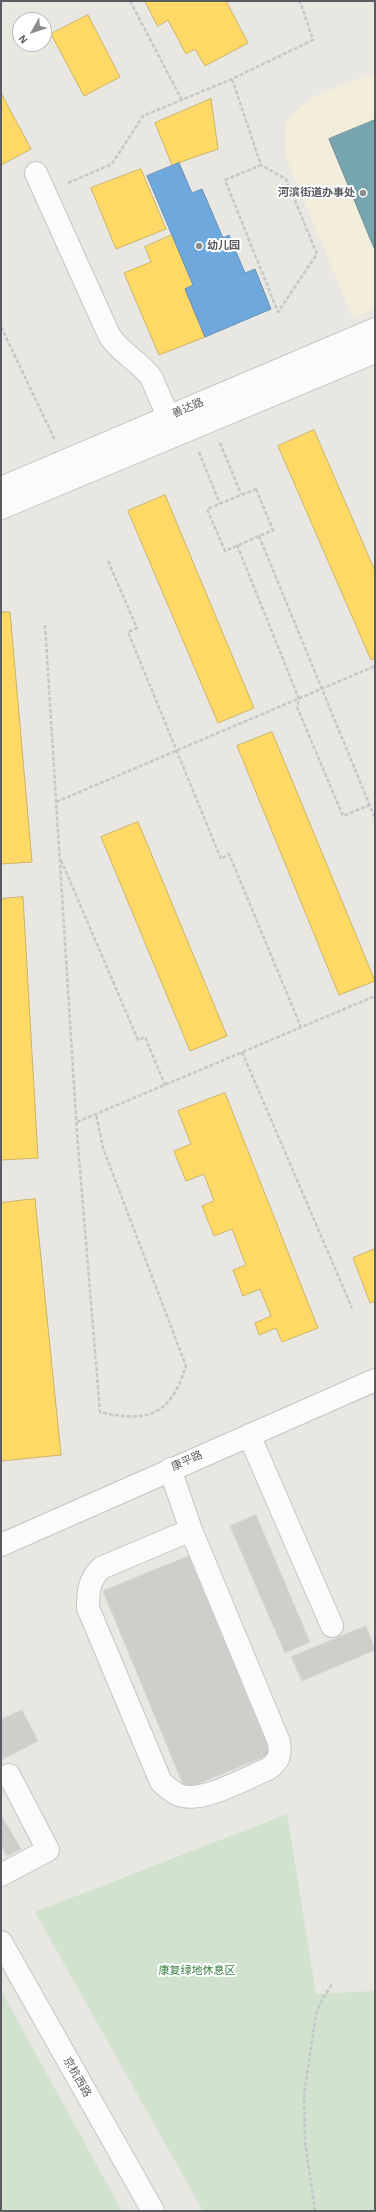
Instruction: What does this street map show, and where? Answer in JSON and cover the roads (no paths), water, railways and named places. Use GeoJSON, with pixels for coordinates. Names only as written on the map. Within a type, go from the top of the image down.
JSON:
{"type":"FeatureCollection","features":[{"type":"Feature","properties":{"kind":"street"},"geometry":{"type":"LineString","coordinates":[[36,173],[109,336],[115,345],[147,371],[178,427]]}},
{"type":"Feature","properties":{"kind":"street","name":"善达路"},"geometry":{"type":"LineString","coordinates":[[1,508],[178,427],[375,329]]}},
{"type":"Feature","properties":{"kind":"street","name":"善达路"},"geometry":{"type":"LineString","coordinates":[[1,488],[65,461],[178,427],[211,420],[375,352]]}},
{"type":"Feature","properties":{"kind":"street","name":"康平路"},"geometry":{"type":"LineString","coordinates":[[1,1545],[249,1434],[375,1380]]}},
{"type":"Feature","properties":{"kind":"street"},"geometry":{"type":"LineString","coordinates":[[249,1434],[332,1626]]}},
{"type":"Feature","properties":{"kind":"street"},"geometry":{"type":"LineString","coordinates":[[170,1469],[191,1530],[279,1742],[280,1754],[277,1762],[268,1769],[204,1796],[191,1797],[180,1796],[161,1782],[88,1608],[89,1586],[92,1576],[101,1568],[191,1530]]}},
{"type":"Feature","properties":{"kind":"street"},"geometry":{"type":"LineString","coordinates":[[1,1875],[48,1850],[9,1775]]}},
{"type":"Feature","properties":{"kind":"street","name":"京杭西路"},"geometry":{"type":"LineString","coordinates":[[1,1942],[153,2211]]}},
{"type":"Feature","properties":{"kind":"place","name":"河滨街道办事处"},"geometry":{"type":"Point","coordinates":[363,193]}},
{"type":"Feature","properties":{"kind":"place","name":"幼儿园"},"geometry":{"type":"Point","coordinates":[199,246]}},
{"type":"Feature","properties":{"kind":"park label","name":"康复绿地休息区"},"geometry":{"type":"Point","coordinates":[197,1971]}}]}
